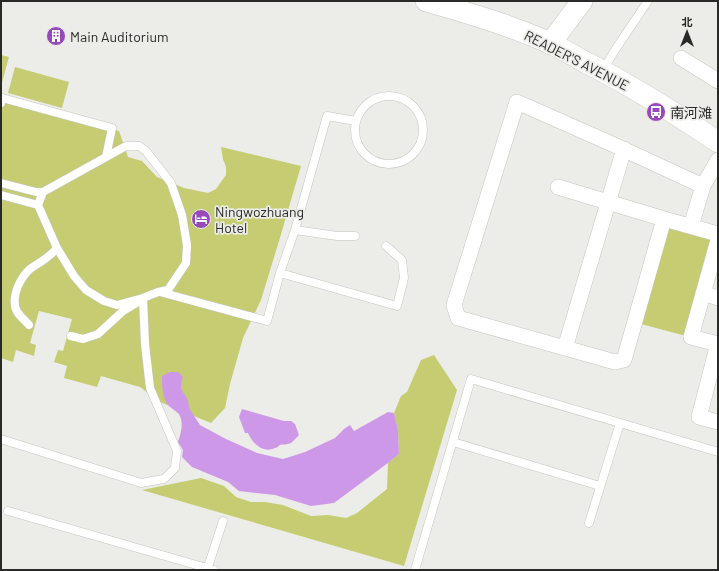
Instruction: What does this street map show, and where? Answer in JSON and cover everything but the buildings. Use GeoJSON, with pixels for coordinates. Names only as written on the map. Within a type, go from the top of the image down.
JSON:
{"type":"FeatureCollection","features":[{"type":"Feature","properties":{"kind":"main road","name":"READER'S AVENUE"},"geometry":{"type":"LineString","coordinates":[[426,1],[498,22],[550,44],[602,70],[651,98],[718,142]]}},
{"type":"Feature","properties":{"kind":"main road"},"geometry":{"type":"LineString","coordinates":[[550,44],[582,1]]}},
{"type":"Feature","properties":{"kind":"street"},"geometry":{"type":"LineString","coordinates":[[681,58],[718,81]]}},
{"type":"Feature","properties":{"kind":"street"},"geometry":{"type":"LineString","coordinates":[[664,218],[624,360],[615,362],[458,318],[454,305],[517,102],[624,149],[703,186]]}},
{"type":"Feature","properties":{"kind":"street"},"geometry":{"type":"LineString","coordinates":[[565,348],[624,149]]}},
{"type":"Feature","properties":{"kind":"street"},"geometry":{"type":"LineString","coordinates":[[691,226],[703,186],[718,160]]}},
{"type":"Feature","properties":{"kind":"street"},"geometry":{"type":"LineString","coordinates":[[558,188],[718,234]]}},
{"type":"Feature","properties":{"kind":"street"},"geometry":{"type":"LineString","coordinates":[[718,240],[691,337],[718,344],[714,381],[699,417],[718,422]]}},
{"type":"Feature","properties":{"kind":"street"},"geometry":{"type":"LineString","coordinates":[[703,294],[718,298]]}},
{"type":"Feature","properties":{"kind":"lane"},"geometry":{"type":"LineString","coordinates":[[602,70],[648,1]]}},
{"type":"Feature","properties":{"kind":"lane"},"geometry":{"type":"LineString","coordinates":[[390,96],[401,98],[411,103],[419,112],[423,123],[423,134],[420,145],[413,154],[399,162],[383,163],[372,159],[364,152],[358,143],[355,132],[356,121],[361,111],[369,102],[379,97],[390,96]]}},
{"type":"Feature","properties":{"kind":"lane"},"geometry":{"type":"LineString","coordinates":[[1,103],[2,98],[112,128],[106,157]]}},
{"type":"Feature","properties":{"kind":"lane"},"geometry":{"type":"LineString","coordinates":[[158,292],[267,321],[280,273],[295,230],[327,116],[356,121]]}},
{"type":"Feature","properties":{"kind":"lane"},"geometry":{"type":"LineString","coordinates":[[1,183],[36,192],[43,192],[126,146],[139,146],[146,151],[171,183],[182,215],[187,245],[186,263],[168,290],[117,304],[104,301],[86,290],[74,276],[57,248],[38,205],[43,192]]}},
{"type":"Feature","properties":{"kind":"lane"},"geometry":{"type":"LineString","coordinates":[[1,195],[38,205]]}},
{"type":"Feature","properties":{"kind":"lane"},"geometry":{"type":"LineString","coordinates":[[295,230],[337,236],[355,236]]}},
{"type":"Feature","properties":{"kind":"lane"},"geometry":{"type":"LineString","coordinates":[[280,273],[397,306],[404,278],[402,260],[386,246]]}},
{"type":"Feature","properties":{"kind":"lane"},"geometry":{"type":"LineString","coordinates":[[29,324],[19,314],[14,306],[16,290],[22,279],[30,270],[42,262],[57,248]]}},
{"type":"Feature","properties":{"kind":"lane"},"geometry":{"type":"LineString","coordinates":[[71,336],[83,340],[98,334],[123,312],[143,298]]}},
{"type":"Feature","properties":{"kind":"lane"},"geometry":{"type":"LineString","coordinates":[[1,439],[141,483],[164,479],[175,468],[177,451],[150,388],[145,344],[143,298]]}},
{"type":"Feature","properties":{"kind":"lane"},"geometry":{"type":"LineString","coordinates":[[415,570],[471,379],[718,452]]}},
{"type":"Feature","properties":{"kind":"lane"},"geometry":{"type":"LineString","coordinates":[[589,523],[620,423]]}},
{"type":"Feature","properties":{"kind":"lane"},"geometry":{"type":"LineString","coordinates":[[453,442],[600,486]]}},
{"type":"Feature","properties":{"kind":"lane"},"geometry":{"type":"LineString","coordinates":[[8,512],[210,569],[223,521]]}},
{"type":"Feature","properties":{"kind":"green space"},"geometry":{"type":"Polygon","coordinates":[[[1,55],[9,57],[1,86],[1,55]]]}},
{"type":"Feature","properties":{"kind":"green space"},"geometry":{"type":"Polygon","coordinates":[[[15,67],[69,82],[62,108],[8,93],[15,67]]]}},
{"type":"Feature","properties":{"kind":"green space"},"geometry":{"type":"Polygon","coordinates":[[[1,100],[119,131],[128,157],[142,161],[157,177],[184,188],[208,193],[216,189],[226,175],[226,167],[221,147],[301,166],[261,300],[243,338],[225,408],[211,423],[160,402],[140,387],[101,376],[97,387],[64,378],[67,366],[54,362],[58,350],[63,351],[72,319],[39,311],[30,343],[36,345],[34,356],[16,350],[13,362],[1,358],[1,100]]]}},
{"type":"Feature","properties":{"kind":"green space"},"geometry":{"type":"Polygon","coordinates":[[[667,227],[712,239],[686,336],[641,324],[667,227]]]}},
{"type":"Feature","properties":{"kind":"green space"},"geometry":{"type":"Polygon","coordinates":[[[434,355],[457,390],[404,566],[142,490],[201,478],[224,486],[236,497],[251,502],[265,502],[283,505],[311,516],[328,515],[346,518],[357,513],[387,489],[388,463],[399,454],[398,430],[394,413],[401,396],[407,392],[421,360],[434,355]]]}},
{"type":"Feature","properties":{"kind":"shaded area"},"geometry":{"type":"Polygon","coordinates":[[[170,372],[178,372],[183,377],[181,389],[188,400],[189,408],[200,425],[257,453],[283,459],[305,452],[335,438],[350,425],[354,431],[388,412],[394,413],[398,430],[399,454],[334,503],[311,506],[275,495],[239,491],[228,482],[192,467],[182,457],[183,450],[178,442],[182,428],[181,417],[167,403],[163,391],[162,376],[170,372]]]}},
{"type":"Feature","properties":{"kind":"shaded area"},"geometry":{"type":"Polygon","coordinates":[[[242,409],[284,421],[291,421],[295,424],[299,435],[289,444],[266,450],[262,449],[255,444],[248,433],[245,433],[239,417],[242,409]]]}},
{"type":"Feature","properties":{"kind":"place","name":"Main Auditorium"},"geometry":{"type":"Point","coordinates":[56,36]}},
{"type":"Feature","properties":{"kind":"place","name":"南河滩"},"geometry":{"type":"Point","coordinates":[656,112]}},
{"type":"Feature","properties":{"kind":"place","name":"Ningwozhuang Hotel"},"geometry":{"type":"Point","coordinates":[201,219]}}]}
